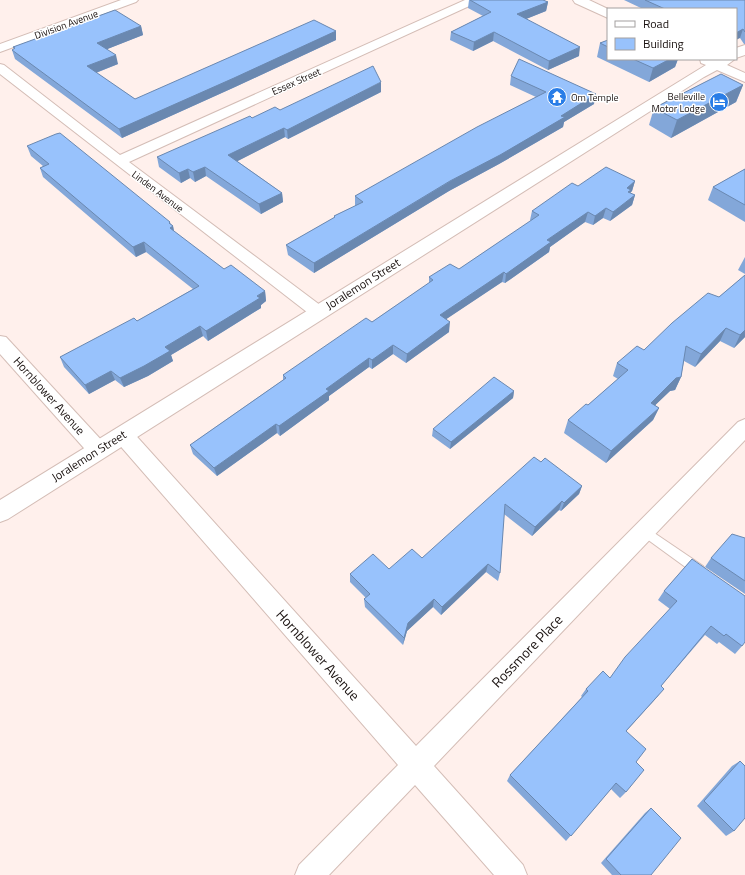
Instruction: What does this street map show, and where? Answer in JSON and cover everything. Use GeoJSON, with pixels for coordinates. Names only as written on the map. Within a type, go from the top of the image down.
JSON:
{"type":"FeatureCollection","features":[{"type":"Feature","properties":{"kind":"street","name":"Division Avenue"},"geometry":{"type":"LineString","coordinates":[[0,48],[132,0]]}},
{"type":"Feature","properties":{"kind":"street","name":"Essex Street"},"geometry":{"type":"LineString","coordinates":[[119,161],[474,0]]}},
{"type":"Feature","properties":{"kind":"street"},"geometry":{"type":"LineString","coordinates":[[579,0],[607,14]]}},
{"type":"Feature","properties":{"kind":"street"},"geometry":{"type":"LineString","coordinates":[[716,61],[745,78]]}},
{"type":"Feature","properties":{"kind":"street","name":"Joralemon Street"},"geometry":{"type":"LineString","coordinates":[[0,512],[699,74],[716,61]]}},
{"type":"Feature","properties":{"kind":"street","name":"Linden Avenue"},"geometry":{"type":"LineString","coordinates":[[0,68],[119,161],[318,312]]}},
{"type":"Feature","properties":{"kind":"street","name":"Hornblower Avenue"},"geometry":{"type":"LineString","coordinates":[[0,342],[98,450]]}},
{"type":"Feature","properties":{"kind":"street","name":"Rossmore Place"},"geometry":{"type":"LineString","coordinates":[[309,875],[745,427]]}},
{"type":"Feature","properties":{"kind":"street","name":"Hornblower Avenue"},"geometry":{"type":"LineString","coordinates":[[123,435],[513,875]]}},
{"type":"Feature","properties":{"kind":"lane"},"geometry":{"type":"LineString","coordinates":[[644,531],[708,577]]}},
{"type":"Feature","properties":{"kind":"building"},"geometry":{"type":"Polygon","coordinates":[[[470,0],[543,0],[548,2],[517,14],[580,47],[549,61],[494,32],[474,42],[451,32],[491,12],[470,0]]]}},
{"type":"Feature","properties":{"kind":"building"},"geometry":{"type":"Polygon","coordinates":[[[645,0],[745,0],[745,32],[743,29],[737,32],[737,8],[663,8],[645,0]]]}},
{"type":"Feature","properties":{"kind":"building"},"geometry":{"type":"Polygon","coordinates":[[[115,10],[141,26],[97,43],[116,55],[87,66],[135,99],[314,20],[336,31],[119,129],[12,50],[15,48],[13,47],[115,10]]]}},
{"type":"Feature","properties":{"kind":"building"},"geometry":{"type":"Polygon","coordinates":[[[607,40],[607,46],[600,43],[607,40]]]}},
{"type":"Feature","properties":{"kind":"building"},"geometry":{"type":"Polygon","coordinates":[[[519,59],[596,94],[561,116],[565,117],[500,155],[450,181],[314,263],[286,245],[335,217],[334,216],[363,202],[355,196],[477,127],[546,92],[511,76],[519,59]]]}},
{"type":"Feature","properties":{"kind":"building"},"geometry":{"type":"Polygon","coordinates":[[[635,60],[668,60],[653,68],[635,60]]]}},
{"type":"Feature","properties":{"kind":"building"},"geometry":{"type":"Polygon","coordinates":[[[373,66],[381,82],[287,130],[284,128],[228,155],[282,193],[259,204],[205,167],[193,172],[188,169],[179,173],[157,157],[250,116],[252,118],[275,107],[280,110],[373,66]]]}},
{"type":"Feature","properties":{"kind":"building"},"geometry":{"type":"Polygon","coordinates":[[[721,74],[743,85],[677,120],[654,108],[721,74]]]}},
{"type":"Feature","properties":{"kind":"building"},"geometry":{"type":"Polygon","coordinates":[[[60,133],[170,222],[169,223],[173,226],[170,228],[224,269],[231,265],[265,291],[257,296],[260,298],[206,331],[200,326],[165,347],[170,351],[120,378],[111,371],[85,385],[60,357],[134,318],[137,321],[199,286],[144,242],[133,247],[40,168],[49,164],[27,146],[60,133]]]}},
{"type":"Feature","properties":{"kind":"building"},"geometry":{"type":"Polygon","coordinates":[[[606,167],[635,181],[627,188],[631,190],[628,192],[635,195],[613,212],[606,208],[595,216],[588,212],[547,240],[551,242],[506,274],[504,272],[440,315],[450,322],[407,354],[393,345],[372,360],[369,358],[326,389],[329,391],[279,426],[276,424],[214,468],[190,445],[286,378],[283,375],[366,318],[372,322],[433,280],[429,277],[450,264],[459,269],[539,215],[532,211],[572,183],[578,186],[606,167]]]}},
{"type":"Feature","properties":{"kind":"building"},"geometry":{"type":"Polygon","coordinates":[[[745,169],[745,205],[713,187],[745,169]]]}},
{"type":"Feature","properties":{"kind":"building"},"geometry":{"type":"Polygon","coordinates":[[[745,275],[745,330],[740,335],[726,328],[701,354],[686,346],[681,377],[676,378],[651,403],[659,408],[611,451],[568,420],[586,404],[588,405],[628,370],[617,363],[637,346],[644,350],[672,323],[708,293],[719,297],[745,275]]]}},
{"type":"Feature","properties":{"kind":"building"},"geometry":{"type":"Polygon","coordinates":[[[494,377],[514,391],[451,442],[433,429],[494,377]]]}},
{"type":"Feature","properties":{"kind":"building"},"geometry":{"type":"Polygon","coordinates":[[[534,457],[541,462],[545,458],[582,486],[564,503],[562,501],[535,527],[505,504],[500,573],[488,564],[442,607],[434,599],[408,623],[404,638],[364,599],[370,594],[350,574],[373,554],[389,569],[412,549],[422,558],[534,457]]]}},
{"type":"Feature","properties":{"kind":"building"},"geometry":{"type":"Polygon","coordinates":[[[732,534],[745,538],[745,581],[711,558],[732,534]]]}},
{"type":"Feature","properties":{"kind":"building"},"geometry":{"type":"Polygon","coordinates":[[[692,559],[745,596],[745,642],[742,646],[726,634],[724,636],[711,626],[661,686],[664,689],[626,731],[646,749],[636,762],[644,770],[626,792],[616,783],[571,836],[510,775],[588,691],[586,689],[603,671],[610,678],[625,657],[677,601],[664,591],[692,559]]]}},
{"type":"Feature","properties":{"kind":"building"},"geometry":{"type":"Polygon","coordinates":[[[740,761],[745,766],[745,818],[734,831],[704,801],[740,761]]]}},
{"type":"Feature","properties":{"kind":"building"},"geometry":{"type":"Polygon","coordinates":[[[651,808],[681,838],[651,875],[621,875],[606,859],[651,808]]]}},
{"type":"Feature","properties":{"kind":"place","name":"Om Temple"},"geometry":{"type":"Point","coordinates":[557,97]}},
{"type":"Feature","properties":{"kind":"place","name":"Belleville Motor Lodge"},"geometry":{"type":"Point","coordinates":[719,102]}}]}
